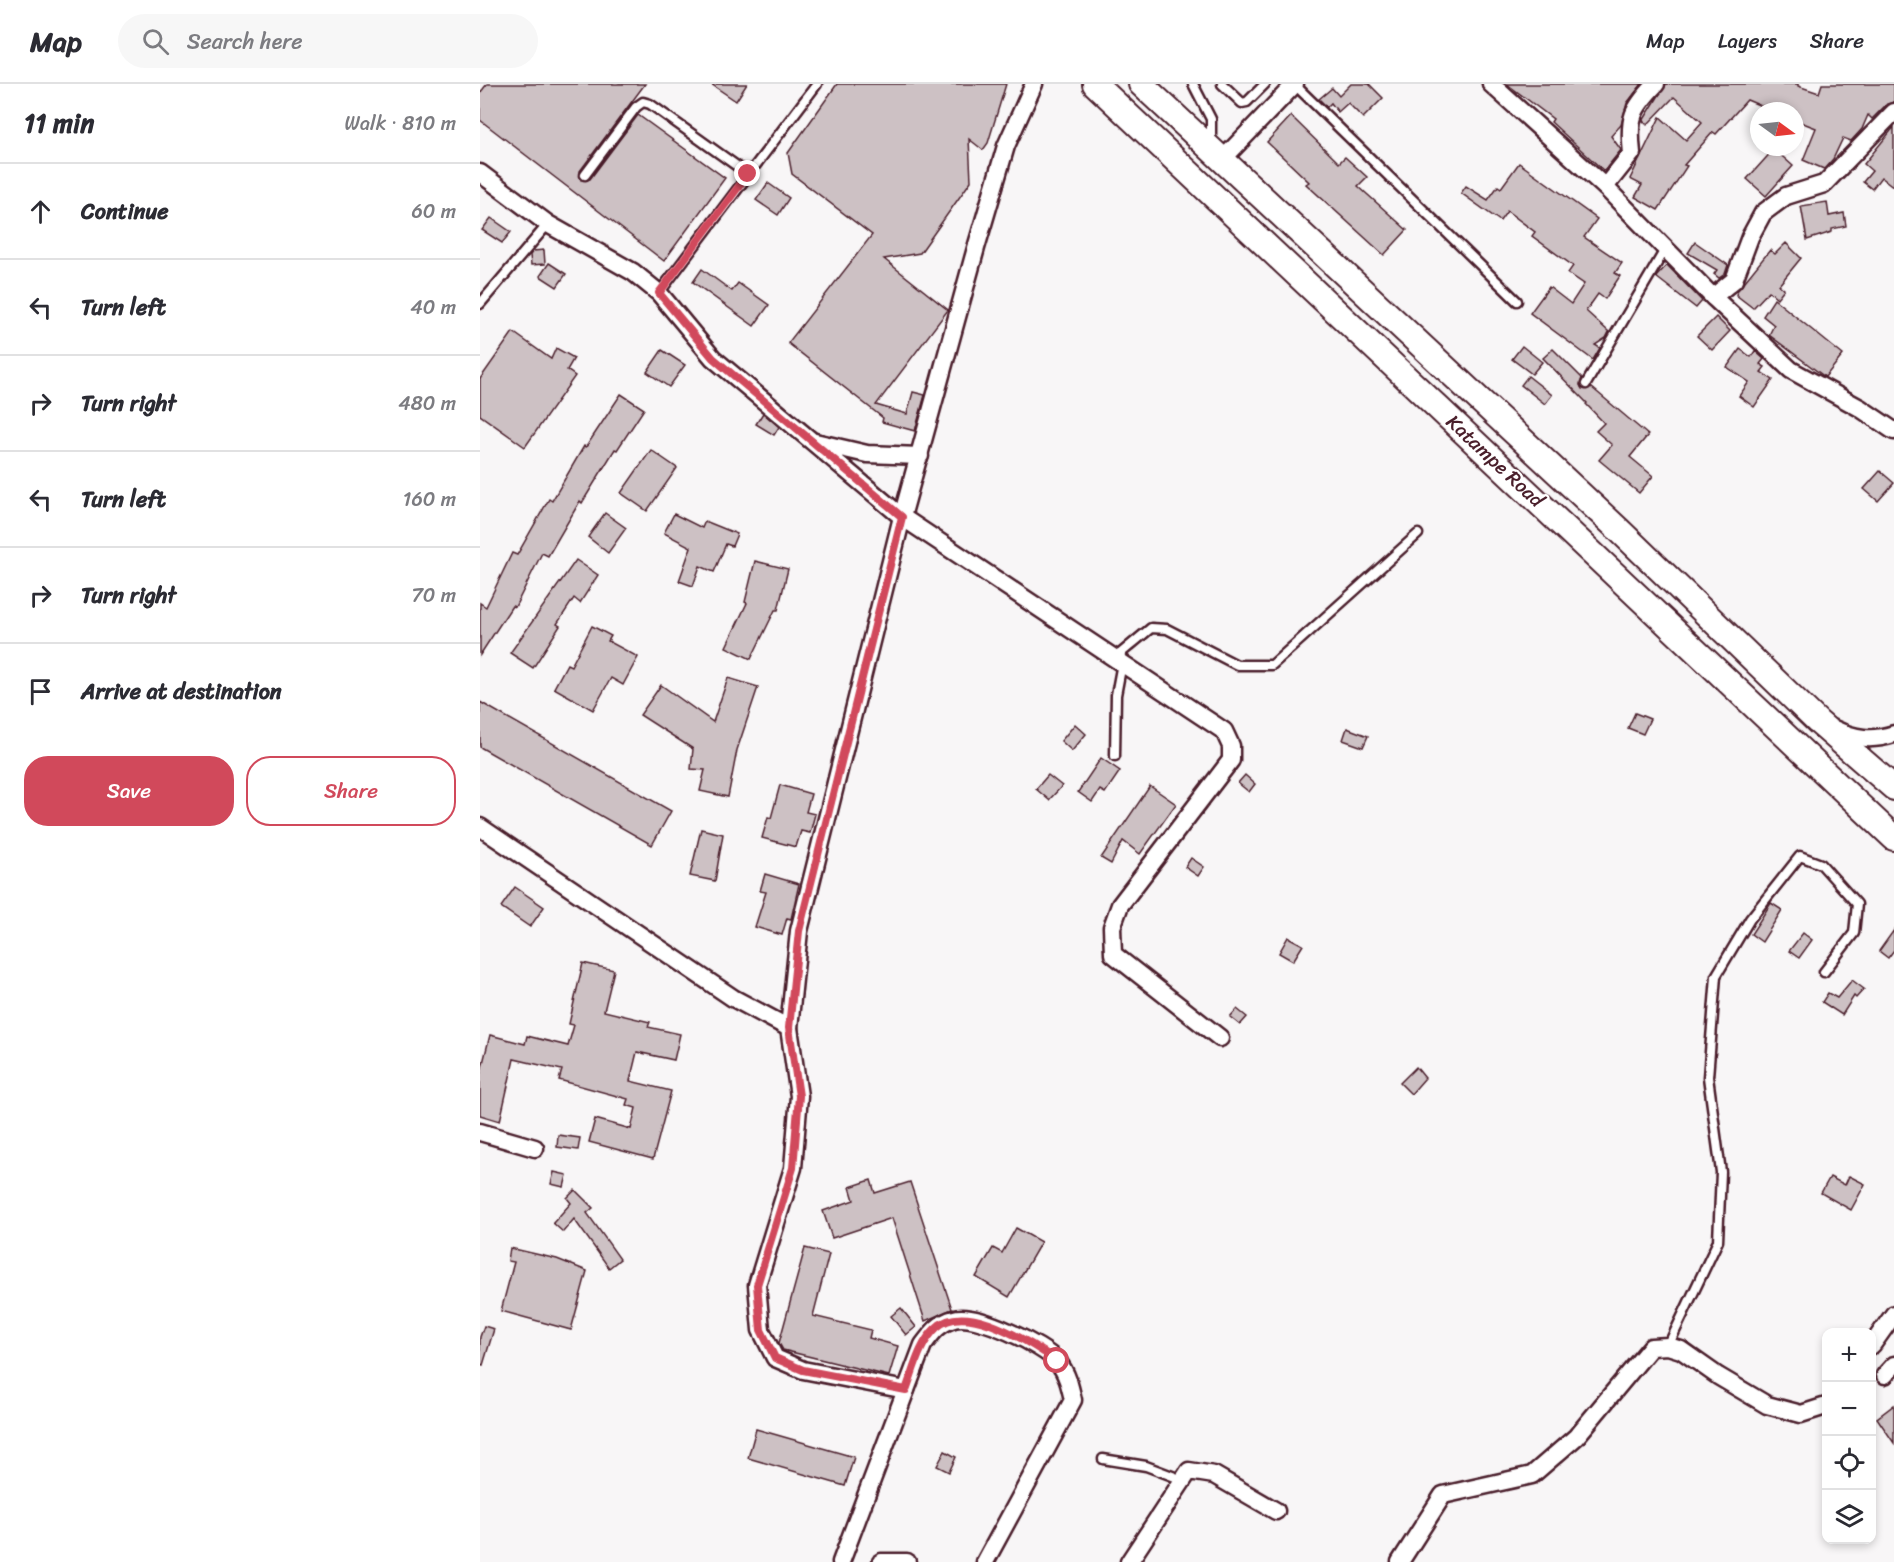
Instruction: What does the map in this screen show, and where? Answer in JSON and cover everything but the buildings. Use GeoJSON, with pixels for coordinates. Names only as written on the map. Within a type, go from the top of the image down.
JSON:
{"type":"FeatureCollection","features":[{"type":"Feature","properties":{"kind":"main road","name":"Katampe Road"},"geometry":{"type":"LineString","coordinates":[[1095,84],[1894,838]]}},
{"type":"Feature","properties":{"kind":"main road","name":"Katampe Road"},"geometry":{"type":"LineString","coordinates":[[1141,84],[1619,530],[1818,722],[1894,788]]}},
{"type":"Feature","properties":{"kind":"street"},"geometry":{"type":"LineString","coordinates":[[906,1390],[803,1370],[775,1358],[761,1330],[757,1285],[786,1192],[795,1144],[799,1096],[789,1028],[799,931],[902,517],[976,248],[1006,146],[1034,84]]}},
{"type":"Feature","properties":{"kind":"street"},"geometry":{"type":"LineString","coordinates":[[1216,155],[1295,84]]}},
{"type":"Feature","properties":{"kind":"street"},"geometry":{"type":"LineString","coordinates":[[1605,187],[1632,153],[1629,127],[1632,112],[1656,84]]}},
{"type":"Feature","properties":{"kind":"street"},"geometry":{"type":"LineString","coordinates":[[1498,86],[1605,187],[1713,297],[1791,370],[1860,408],[1894,431]]}},
{"type":"Feature","properties":{"kind":"street"},"geometry":{"type":"LineString","coordinates":[[1713,297],[1734,280],[1750,237],[1763,213],[1786,196],[1824,184],[1894,112]]}},
{"type":"Feature","properties":{"kind":"street"},"geometry":{"type":"LineString","coordinates":[[480,173],[548,224],[633,272],[659,293],[713,358],[902,517],[1224,731],[1231,746],[1231,760],[1222,775],[1120,904],[1112,927],[1113,954],[1220,1038]]}},
{"type":"Feature","properties":{"kind":"street"},"geometry":{"type":"LineString","coordinates":[[812,441],[867,454],[920,456]]}},
{"type":"Feature","properties":{"kind":"street"},"geometry":{"type":"LineString","coordinates":[[1818,722],[1852,738],[1880,738],[1894,734]]}},
{"type":"Feature","properties":{"kind":"street"},"geometry":{"type":"LineString","coordinates":[[480,827],[733,998],[789,1028]]}},
{"type":"Feature","properties":{"kind":"street"},"geometry":{"type":"LineString","coordinates":[[480,1132],[535,1148]]}},
{"type":"Feature","properties":{"kind":"street"},"geometry":{"type":"LineString","coordinates":[[1876,1339],[1894,1314]]}},
{"type":"Feature","properties":{"kind":"street"},"geometry":{"type":"LineString","coordinates":[[841,1562],[923,1345],[937,1326],[953,1319],[966,1317],[1022,1338],[1057,1361],[1068,1378],[1073,1400],[985,1562]]}},
{"type":"Feature","properties":{"kind":"street"},"geometry":{"type":"LineString","coordinates":[[1400,1562],[1443,1495],[1532,1475],[1576,1437],[1651,1347],[1668,1346],[1681,1350],[1718,1376],[1767,1405],[1801,1414],[1822,1408]]}},
{"type":"Feature","properties":{"kind":"street"},"geometry":{"type":"LineString","coordinates":[[1130,1562],[1189,1471],[1214,1475],[1276,1511]]}},
{"type":"Feature","properties":{"kind":"street"},"geometry":{"type":"LineString","coordinates":[[881,1562],[907,1562]]}},
{"type":"Feature","properties":{"kind":"lane"},"geometry":{"type":"LineString","coordinates":[[659,293],[817,84]]}},
{"type":"Feature","properties":{"kind":"lane"},"geometry":{"type":"LineString","coordinates":[[1193,84],[1211,119],[1216,155]]}},
{"type":"Feature","properties":{"kind":"lane"},"geometry":{"type":"LineString","coordinates":[[1222,84],[1242,103],[1247,102],[1265,84]]}},
{"type":"Feature","properties":{"kind":"lane"},"geometry":{"type":"LineString","coordinates":[[1295,84],[1517,301]]}},
{"type":"Feature","properties":{"kind":"lane"},"geometry":{"type":"LineString","coordinates":[[585,175],[636,107],[644,102],[748,174]]}},
{"type":"Feature","properties":{"kind":"lane"},"geometry":{"type":"LineString","coordinates":[[480,304],[548,224]]}},
{"type":"Feature","properties":{"kind":"lane"},"geometry":{"type":"LineString","coordinates":[[1586,384],[1666,248]]}},
{"type":"Feature","properties":{"kind":"lane"},"geometry":{"type":"LineString","coordinates":[[1115,756],[1118,661],[1151,627],[1167,629],[1237,665],[1272,665],[1418,534]]}},
{"type":"Feature","properties":{"kind":"lane"},"geometry":{"type":"LineString","coordinates":[[1668,1346],[1718,1241],[1721,1172],[1708,1077],[1716,975],[1750,919],[1800,856],[1821,864],[1857,904],[1854,933],[1824,972]]}},
{"type":"Feature","properties":{"kind":"lane"},"geometry":{"type":"LineString","coordinates":[[1103,1459],[1146,1466],[1183,1479]]}},
{"type":"Feature","properties":{"kind":"route"},"geometry":{"type":"LineString","coordinates":[[748,174],[659,293],[713,358],[902,517],[799,931],[789,1028],[799,1096],[793,1168],[757,1285],[761,1330],[775,1358],[803,1370],[906,1390],[923,1345],[937,1326],[953,1319],[966,1317],[1022,1338],[1057,1361]]}}]}
